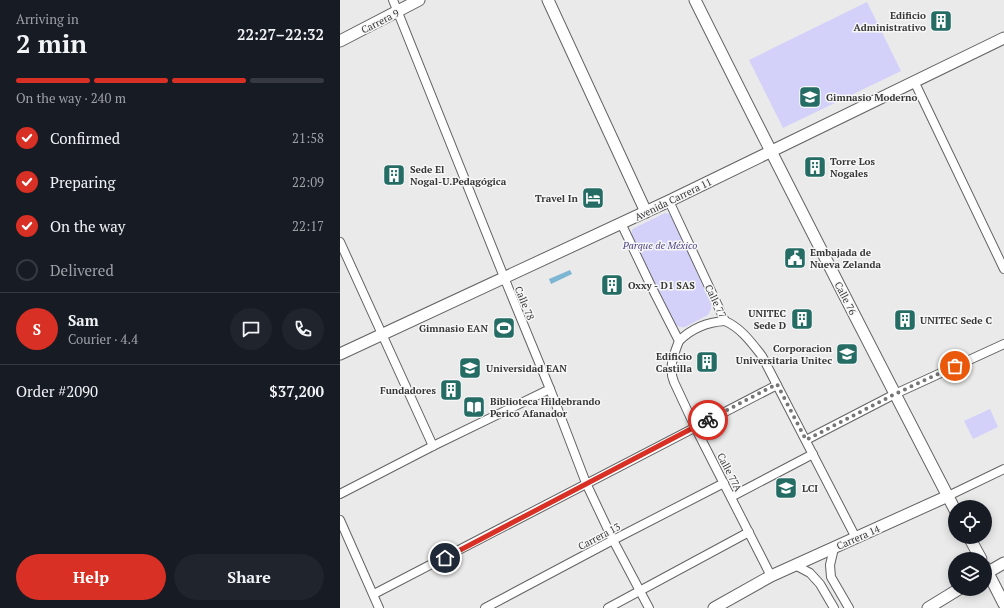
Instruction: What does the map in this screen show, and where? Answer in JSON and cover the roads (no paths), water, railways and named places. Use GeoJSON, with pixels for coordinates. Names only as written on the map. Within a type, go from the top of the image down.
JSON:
{"type":"FeatureCollection","features":[{"type":"Feature","properties":{"kind":"main road","name":"Carrera 9"},"geometry":{"type":"LineString","coordinates":[[340,41],[419,0]]}},
{"type":"Feature","properties":{"kind":"main road"},"geometry":{"type":"LineString","coordinates":[[548,0],[646,212]]}},
{"type":"Feature","properties":{"kind":"main road","name":"Calle 76"},"geometry":{"type":"LineString","coordinates":[[695,0],[950,500]]}},
{"type":"Feature","properties":{"kind":"main road","name":"Avenida Carrera 11"},"geometry":{"type":"LineString","coordinates":[[340,354],[621,224],[1004,38]]}},
{"type":"Feature","properties":{"kind":"main road","name":"Carrera 14"},"geometry":{"type":"LineString","coordinates":[[714,608],[771,576],[948,496]]}},
{"type":"Feature","properties":{"kind":"main road"},"geometry":{"type":"LineString","coordinates":[[992,568],[1004,563]]}},
{"type":"Feature","properties":{"kind":"main road"},"geometry":{"type":"LineString","coordinates":[[992,582],[1004,604]]}},
{"type":"Feature","properties":{"kind":"main road"},"geometry":{"type":"LineString","coordinates":[[928,608],[948,596]]}},
{"type":"Feature","properties":{"kind":"street","name":"Calle 78"},"geometry":{"type":"LineString","coordinates":[[393,0],[550,389],[586,484],[613,540],[649,608]]}},
{"type":"Feature","properties":{"kind":"street"},"geometry":{"type":"LineString","coordinates":[[914,81],[1004,269]]}},
{"type":"Feature","properties":{"kind":"street","name":"Calle 77"},"geometry":{"type":"LineString","coordinates":[[669,201],[724,321],[738,328],[762,356],[856,538]]}},
{"type":"Feature","properties":{"kind":"street"},"geometry":{"type":"LineString","coordinates":[[621,224],[679,341],[688,333],[702,326],[724,321]]}},
{"type":"Feature","properties":{"kind":"street"},"geometry":{"type":"LineString","coordinates":[[340,242],[433,446]]}},
{"type":"Feature","properties":{"kind":"street","name":"Calle 77A"},"geometry":{"type":"LineString","coordinates":[[679,341],[673,358],[672,377],[695,427],[771,576]]}},
{"type":"Feature","properties":{"kind":"street"},"geometry":{"type":"LineString","coordinates":[[806,440],[895,394],[1004,344]]}},
{"type":"Feature","properties":{"kind":"street"},"geometry":{"type":"LineString","coordinates":[[374,594],[777,384]]}},
{"type":"Feature","properties":{"kind":"street"},"geometry":{"type":"LineString","coordinates":[[340,494],[433,446],[550,389]]}},
{"type":"Feature","properties":{"kind":"street"},"geometry":{"type":"LineString","coordinates":[[731,497],[813,454]]}},
{"type":"Feature","properties":{"kind":"street","name":"Carrera 14"},"geometry":{"type":"LineString","coordinates":[[948,496],[1004,469]]}},
{"type":"Feature","properties":{"kind":"street","name":"Carrera 13"},"geometry":{"type":"LineString","coordinates":[[485,608],[724,483]]}},
{"type":"Feature","properties":{"kind":"street"},"geometry":{"type":"LineString","coordinates":[[340,520],[380,608]]}},
{"type":"Feature","properties":{"kind":"street"},"geometry":{"type":"LineString","coordinates":[[608,608],[748,532]]}},
{"type":"Feature","properties":{"kind":"street"},"geometry":{"type":"LineString","coordinates":[[834,548],[830,565],[831,577],[849,608]]}},
{"type":"Feature","properties":{"kind":"street"},"geometry":{"type":"LineString","coordinates":[[795,565],[810,573],[820,584],[834,608]]}},
{"type":"Feature","properties":{"kind":"place","name":"Edificio Administrativo"},"geometry":{"type":"Point","coordinates":[941,21]}},
{"type":"Feature","properties":{"kind":"place","name":"Gimnasio Moderno"},"geometry":{"type":"Point","coordinates":[810,97]}},
{"type":"Feature","properties":{"kind":"place","name":"Torre Los Nogales"},"geometry":{"type":"Point","coordinates":[815,167]}},
{"type":"Feature","properties":{"kind":"place","name":"Sede El Nogal-U.Pedagógica"},"geometry":{"type":"Point","coordinates":[394,175]}},
{"type":"Feature","properties":{"kind":"place","name":"Travel In"},"geometry":{"type":"Point","coordinates":[593,198]}},
{"type":"Feature","properties":{"kind":"place","name":"Embajada de Nueva Zelanda"},"geometry":{"type":"Point","coordinates":[795,258]}},
{"type":"Feature","properties":{"kind":"place","name":"Oxxy - D1 SAS"},"geometry":{"type":"Point","coordinates":[612,285]}},
{"type":"Feature","properties":{"kind":"place","name":"UNITEC Sede D"},"geometry":{"type":"Point","coordinates":[802,319]}},
{"type":"Feature","properties":{"kind":"place","name":"UNITEC Sede C"},"geometry":{"type":"Point","coordinates":[905,320]}},
{"type":"Feature","properties":{"kind":"place","name":"Gimnasio EAN"},"geometry":{"type":"Point","coordinates":[504,328]}},
{"type":"Feature","properties":{"kind":"place","name":"Corporacion Universitaria Unitec"},"geometry":{"type":"Point","coordinates":[847,354]}},
{"type":"Feature","properties":{"kind":"place","name":"Edificio Castilla"},"geometry":{"type":"Point","coordinates":[707,362]}},
{"type":"Feature","properties":{"kind":"place","name":"Universidad EAN"},"geometry":{"type":"Point","coordinates":[470,368]}},
{"type":"Feature","properties":{"kind":"place","name":"Fundadores"},"geometry":{"type":"Point","coordinates":[451,390]}},
{"type":"Feature","properties":{"kind":"place","name":"Biblioteca Hildebrando Perico Afanador"},"geometry":{"type":"Point","coordinates":[474,407]}},
{"type":"Feature","properties":{"kind":"place","name":"LCI"},"geometry":{"type":"Point","coordinates":[786,488]}},
{"type":"Feature","properties":{"kind":"park label","name":"Parque de México"},"geometry":{"type":"Point","coordinates":[660,245]}}]}
